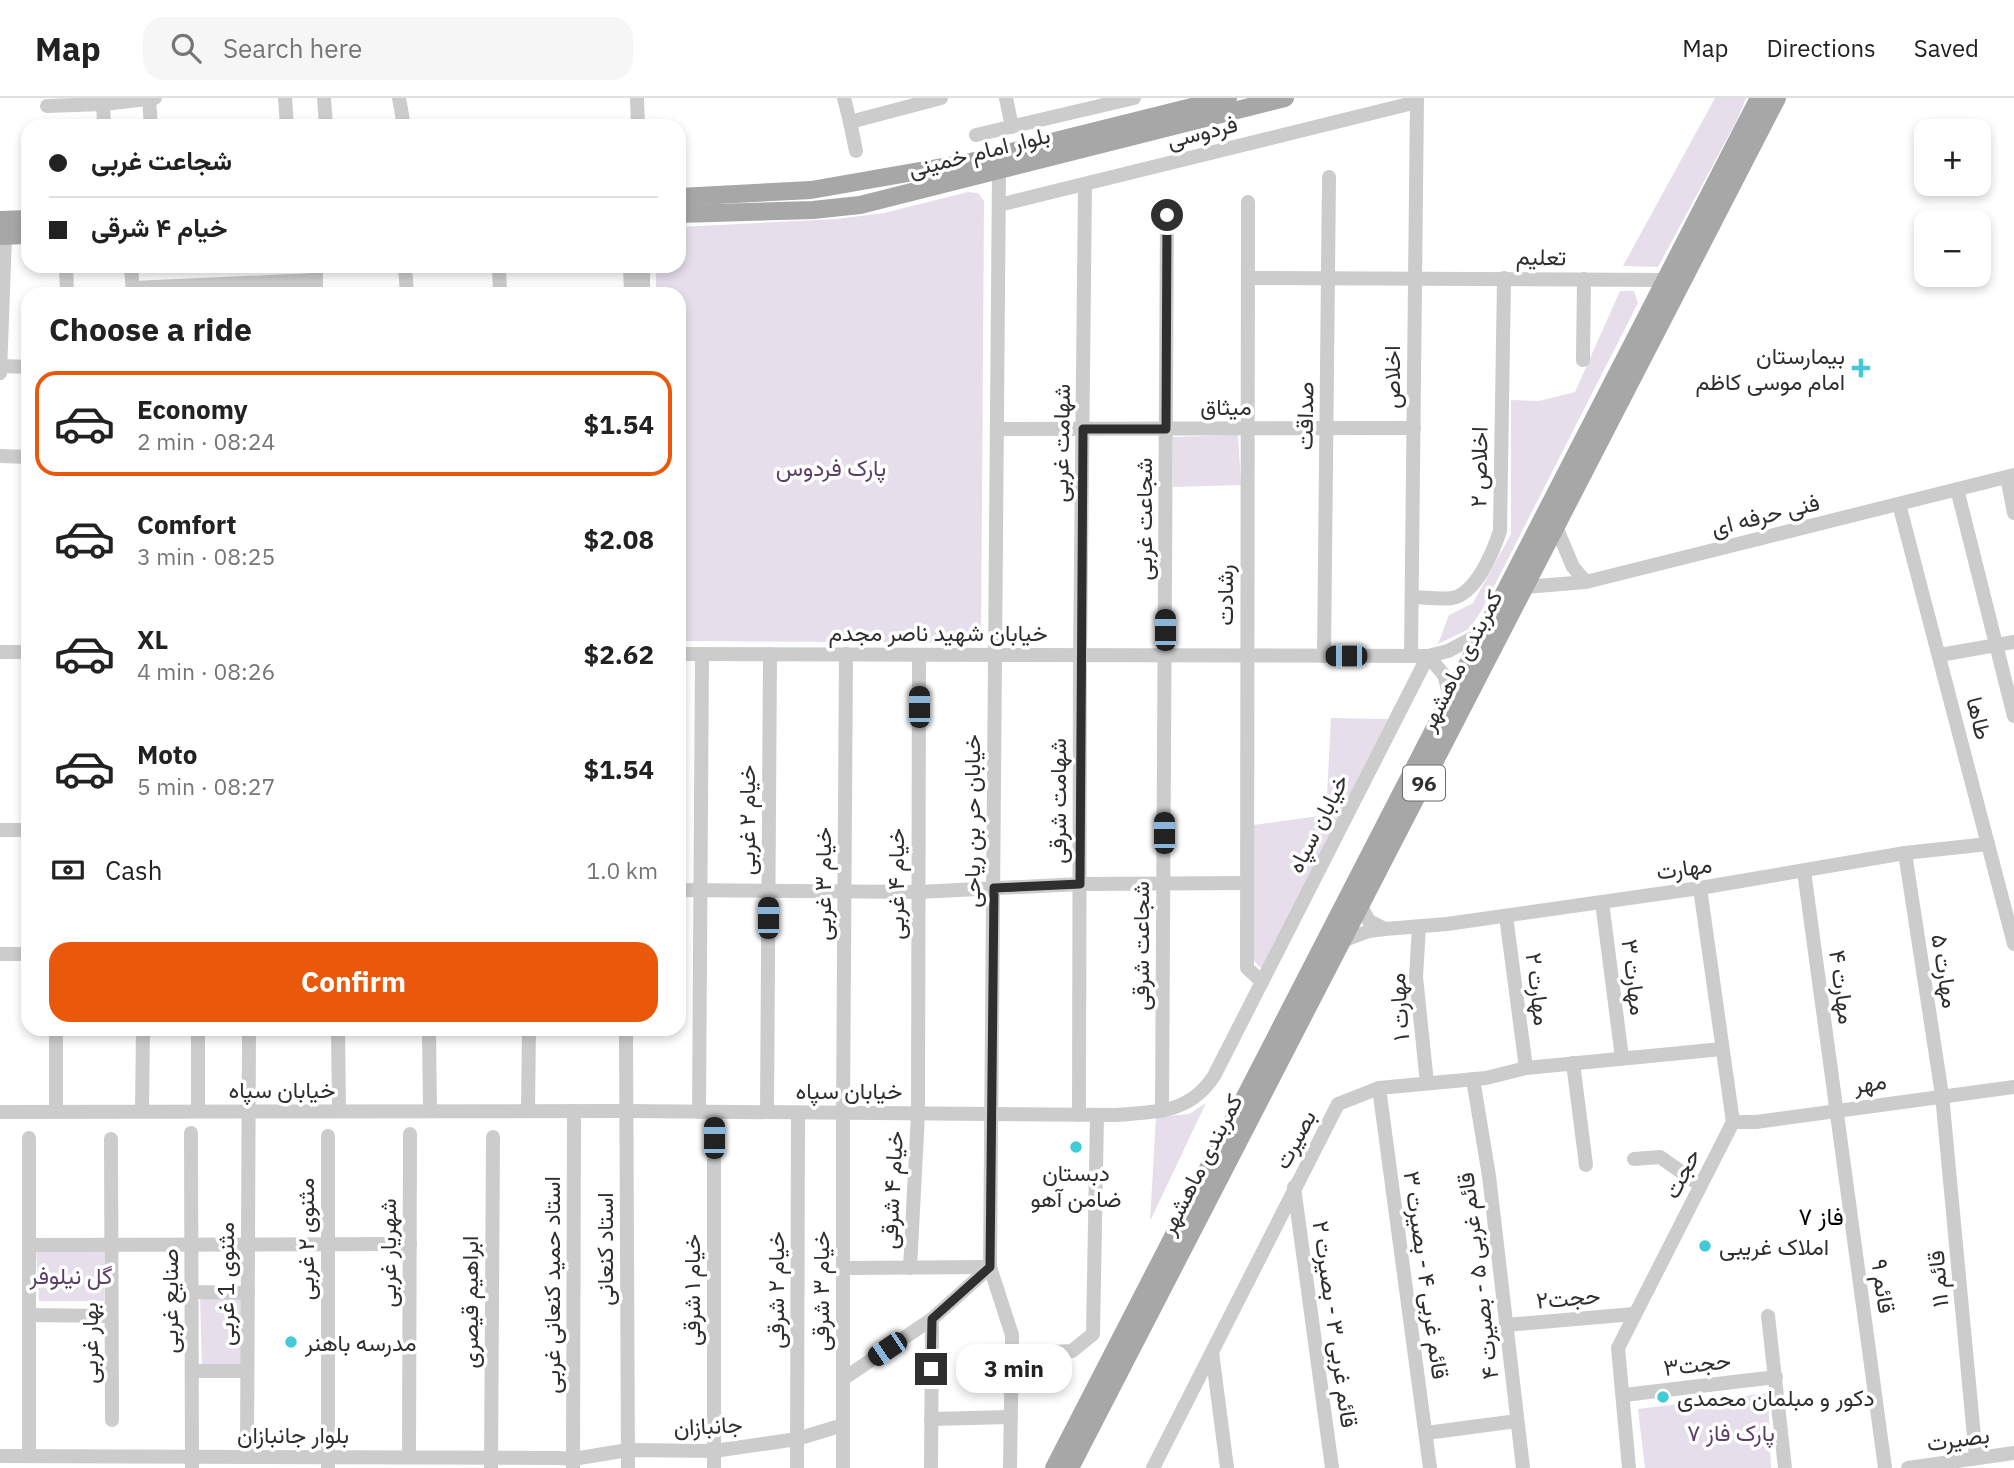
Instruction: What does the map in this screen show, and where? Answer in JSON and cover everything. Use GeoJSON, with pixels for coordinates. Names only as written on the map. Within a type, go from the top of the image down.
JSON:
{"type":"FeatureCollection","features":[{"type":"Feature","properties":{"kind":"main road","name":"بلوار امام خمینی"},"geometry":{"type":"LineString","coordinates":[[686,197],[811,190],[971,162],[1228,98]]}},
{"type":"Feature","properties":{"kind":"main road","name":"بلوار امام خمینی"},"geometry":{"type":"LineString","coordinates":[[686,214],[813,210],[860,205],[1285,98]]}},
{"type":"Feature","properties":{"kind":"main road","name":"کمربندی ماهشهر"},"geometry":{"type":"LineString","coordinates":[[1054,1468],[1759,98]]}},
{"type":"Feature","properties":{"kind":"main road","name":"کمربندی ماهشهر"},"geometry":{"type":"LineString","coordinates":[[1070,1468],[1777,98]]}},
{"type":"Feature","properties":{"kind":"main road"},"geometry":{"type":"LineString","coordinates":[[880,177],[877,188],[883,200]]}},
{"type":"Feature","properties":{"kind":"main road"},"geometry":{"type":"LineString","coordinates":[[853,182],[860,192],[860,205]]}},
{"type":"Feature","properties":{"kind":"main road"},"geometry":{"type":"LineString","coordinates":[[2,231],[21,222]]}},
{"type":"Feature","properties":{"kind":"main road"},"geometry":{"type":"LineString","coordinates":[[2,231],[21,234]]}},
{"type":"Feature","properties":{"kind":"street"},"geometry":{"type":"LineString","coordinates":[[47,106],[156,98]]}},
{"type":"Feature","properties":{"kind":"street"},"geometry":{"type":"LineString","coordinates":[[285,98],[286,119]]}},
{"type":"Feature","properties":{"kind":"street"},"geometry":{"type":"LineString","coordinates":[[324,98],[326,119]]}},
{"type":"Feature","properties":{"kind":"street"},"geometry":{"type":"LineString","coordinates":[[399,98],[403,119]]}},
{"type":"Feature","properties":{"kind":"street"},"geometry":{"type":"LineString","coordinates":[[637,98],[638,119]]}},
{"type":"Feature","properties":{"kind":"street"},"geometry":{"type":"LineString","coordinates":[[844,98],[856,151]]}},
{"type":"Feature","properties":{"kind":"street"},"geometry":{"type":"LineString","coordinates":[[850,122],[885,105],[941,98]]}},
{"type":"Feature","properties":{"kind":"street"},"geometry":{"type":"LineString","coordinates":[[1006,98],[1012,127]]}},
{"type":"Feature","properties":{"kind":"street"},"geometry":{"type":"LineString","coordinates":[[976,135],[1134,98]]}},
{"type":"Feature","properties":{"kind":"street"},"geometry":{"type":"LineString","coordinates":[[1141,98],[1146,119]]}},
{"type":"Feature","properties":{"kind":"street"},"geometry":{"type":"LineString","coordinates":[[149,99],[150,119]]}},
{"type":"Feature","properties":{"kind":"street","name":"فردوسی"},"geometry":{"type":"LineString","coordinates":[[999,205],[1417,100]]}},
{"type":"Feature","properties":{"kind":"street","name":"اخلاص"},"geometry":{"type":"LineString","coordinates":[[1411,656],[1417,100]]}},
{"type":"Feature","properties":{"kind":"street"},"geometry":{"type":"LineString","coordinates":[[104,101],[104,119]]}},
{"type":"Feature","properties":{"kind":"street","name":"خیابان حر بن ریاحی"},"geometry":{"type":"LineString","coordinates":[[999,171],[990,1267],[1012,1335],[1010,1468]]}},
{"type":"Feature","properties":{"kind":"street","name":"صداقت"},"geometry":{"type":"LineString","coordinates":[[1324,656],[1329,177]]}},
{"type":"Feature","properties":{"kind":"street","name":"شهامت غربی"},"geometry":{"type":"LineString","coordinates":[[1080,655],[1085,184]]}},
{"type":"Feature","properties":{"kind":"street","name":"رشادت"},"geometry":{"type":"LineString","coordinates":[[1248,202],[1247,968],[1262,982]]}},
{"type":"Feature","properties":{"kind":"street","name":"شجاعت غربی"},"geometry":{"type":"LineString","coordinates":[[1165,655],[1167,215]]}},
{"type":"Feature","properties":{"kind":"street"},"geometry":{"type":"LineString","coordinates":[[2,231],[1,369],[21,368]]}},
{"type":"Feature","properties":{"kind":"street","name":"تعلیم"},"geometry":{"type":"LineString","coordinates":[[1248,278],[1667,280]]}},
{"type":"Feature","properties":{"kind":"street","name":"اخلاص ۲"},"geometry":{"type":"LineString","coordinates":[[1412,597],[1453,598],[1468,589],[1494,549],[1500,531],[1504,278]]}},
{"type":"Feature","properties":{"kind":"street"},"geometry":{"type":"LineString","coordinates":[[1583,360],[1584,279]]}},
{"type":"Feature","properties":{"kind":"street"},"geometry":{"type":"LineString","coordinates":[[264,287],[316,280]]}},
{"type":"Feature","properties":{"kind":"street","name":"میثاق"},"geometry":{"type":"LineString","coordinates":[[997,429],[1413,428]]}},
{"type":"Feature","properties":{"kind":"street"},"geometry":{"type":"LineString","coordinates":[[0,456],[21,457]]}},
{"type":"Feature","properties":{"kind":"street"},"geometry":{"type":"LineString","coordinates":[[2010,476],[2014,513]]}},
{"type":"Feature","properties":{"kind":"street","name":"فنی حرفه ای"},"geometry":{"type":"LineString","coordinates":[[1525,587],[1586,582],[2010,476]]}},
{"type":"Feature","properties":{"kind":"street"},"geometry":{"type":"LineString","coordinates":[[1958,489],[2014,716]]}},
{"type":"Feature","properties":{"kind":"street","name":"طاها"},"geometry":{"type":"LineString","coordinates":[[1899,504],[2014,944]]}},
{"type":"Feature","properties":{"kind":"street"},"geometry":{"type":"LineString","coordinates":[[1556,527],[1573,567],[1586,582]]}},
{"type":"Feature","properties":{"kind":"street","name":"خیابان شهید ناصر مجدم"},"geometry":{"type":"LineString","coordinates":[[686,654],[1428,656],[1458,647],[1485,632]]}},
{"type":"Feature","properties":{"kind":"street"},"geometry":{"type":"LineString","coordinates":[[1940,654],[2014,642]]}},
{"type":"Feature","properties":{"kind":"street"},"geometry":{"type":"LineString","coordinates":[[0,652],[21,652]]}},
{"type":"Feature","properties":{"kind":"street","name":"خیام ۱ شرقی"},"geometry":{"type":"LineString","coordinates":[[702,654],[701,890],[714,1468]]}},
{"type":"Feature","properties":{"kind":"street","name":"خیام ۲ غربی"},"geometry":{"type":"LineString","coordinates":[[767,1112],[770,654]]}},
{"type":"Feature","properties":{"kind":"street","name":"خیام ۳ غربی"},"geometry":{"type":"LineString","coordinates":[[843,1113],[846,654]]}},
{"type":"Feature","properties":{"kind":"street","name":"خیام ۴ غربی"},"geometry":{"type":"LineString","coordinates":[[918,1114],[919,655]]}},
{"type":"Feature","properties":{"kind":"street","name":"شهامت شرقی"},"geometry":{"type":"LineString","coordinates":[[1079,1115],[1080,655]]}},
{"type":"Feature","properties":{"kind":"street","name":"شجاعت شرقی"},"geometry":{"type":"LineString","coordinates":[[1162,1111],[1165,655]]}},
{"type":"Feature","properties":{"kind":"street"},"geometry":{"type":"LineString","coordinates":[[1428,656],[1444,675],[1451,699]]}},
{"type":"Feature","properties":{"kind":"street","name":"خیابان سپاه"},"geometry":{"type":"LineString","coordinates":[[0,1112],[626,1111],[1097,1115],[1162,1111],[1187,1104],[1207,1087],[1428,656]]}},
{"type":"Feature","properties":{"kind":"street"},"geometry":{"type":"LineString","coordinates":[[0,830],[21,830]]}},
{"type":"Feature","properties":{"kind":"street","name":"مهارت"},"geometry":{"type":"LineString","coordinates":[[1342,941],[1369,931],[1506,916],[1700,888],[1905,853],[1988,844]]}},
{"type":"Feature","properties":{"kind":"street","name":"مهارت ۵"},"geometry":{"type":"LineString","coordinates":[[1905,853],[1942,1095]]}},
{"type":"Feature","properties":{"kind":"street","name":"مهارت ۴"},"geometry":{"type":"LineString","coordinates":[[1804,871],[1838,1110]]}},
{"type":"Feature","properties":{"kind":"street"},"geometry":{"type":"LineString","coordinates":[[686,890],[918,892],[1080,884],[1247,883]]}},
{"type":"Feature","properties":{"kind":"street"},"geometry":{"type":"LineString","coordinates":[[1700,888],[1733,1122]]}},
{"type":"Feature","properties":{"kind":"street","name":"مهارت ۳"},"geometry":{"type":"LineString","coordinates":[[1602,902],[1622,1058]]}},
{"type":"Feature","properties":{"kind":"street"},"geometry":{"type":"LineString","coordinates":[[1360,905],[1369,921],[1385,929]]}},
{"type":"Feature","properties":{"kind":"street","name":"مهارت ۲"},"geometry":{"type":"LineString","coordinates":[[1506,916],[1526,1068]]}},
{"type":"Feature","properties":{"kind":"street","name":"مهارت ۱"},"geometry":{"type":"LineString","coordinates":[[1419,927],[1416,978],[1427,1083]]}},
{"type":"Feature","properties":{"kind":"street"},"geometry":{"type":"LineString","coordinates":[[0,954],[21,954]]}},
{"type":"Feature","properties":{"kind":"street"},"geometry":{"type":"LineString","coordinates":[[56,1036],[56,1111]]}},
{"type":"Feature","properties":{"kind":"street"},"geometry":{"type":"LineString","coordinates":[[142,1111],[143,1036]]}},
{"type":"Feature","properties":{"kind":"street"},"geometry":{"type":"LineString","coordinates":[[198,1036],[198,1111]]}},
{"type":"Feature","properties":{"kind":"street","name":"مثنوی 1 غربی"},"geometry":{"type":"LineString","coordinates":[[247,1457],[248,1036]]}},
{"type":"Feature","properties":{"kind":"street"},"geometry":{"type":"LineString","coordinates":[[338,1036],[339,1111]]}},
{"type":"Feature","properties":{"kind":"street"},"geometry":{"type":"LineString","coordinates":[[429,1036],[430,1111]]}},
{"type":"Feature","properties":{"kind":"street"},"geometry":{"type":"LineString","coordinates":[[528,1111],[529,1036]]}},
{"type":"Feature","properties":{"kind":"street","name":"استاد کنعانی"},"geometry":{"type":"LineString","coordinates":[[626,1036],[628,1468]]}},
{"type":"Feature","properties":{"kind":"street","name":"بصیرت"},"geometry":{"type":"LineString","coordinates":[[1153,1468],[1338,1104],[1380,1088],[1473,1079],[1526,1068],[1722,1049]]}},
{"type":"Feature","properties":{"kind":"street"},"geometry":{"type":"LineString","coordinates":[[1573,1063],[1586,1165]]}},
{"type":"Feature","properties":{"kind":"street","name":"قائم غربی ۵ - بصیرت ۴"},"geometry":{"type":"LineString","coordinates":[[1473,1079],[1489,1176],[1522,1468]]}},
{"type":"Feature","properties":{"kind":"street","name":"مهر"},"geometry":{"type":"LineString","coordinates":[[1733,1122],[1756,1122],[2014,1087]]}},
{"type":"Feature","properties":{"kind":"street","name":"قائم غربی ۴ - بصیرت ۳"},"geometry":{"type":"LineString","coordinates":[[1380,1088],[1430,1468]]}},
{"type":"Feature","properties":{"kind":"street","name":"قائم ۱۱"},"geometry":{"type":"LineString","coordinates":[[1942,1095],[1976,1458]]}},
{"type":"Feature","properties":{"kind":"street","name":"قائم ۹"},"geometry":{"type":"LineString","coordinates":[[1838,1110],[1885,1468]]}},
{"type":"Feature","properties":{"kind":"street","name":"استاد حمید کنعانی غربی"},"geometry":{"type":"LineString","coordinates":[[570,1465],[574,1111]]}},
{"type":"Feature","properties":{"kind":"street","name":"خیام ۲ شرقی"},"geometry":{"type":"LineString","coordinates":[[797,1468],[798,1112]]}},
{"type":"Feature","properties":{"kind":"street","name":"خیام ۳ شرقی"},"geometry":{"type":"LineString","coordinates":[[843,1113],[843,1468]]}},
{"type":"Feature","properties":{"kind":"street","name":"خیام ۴ شرقی"},"geometry":{"type":"LineString","coordinates":[[910,1268],[918,1114]]}},
{"type":"Feature","properties":{"kind":"street"},"geometry":{"type":"LineString","coordinates":[[1012,1354],[1072,1351],[1093,1334],[1097,1115]]}},
{"type":"Feature","properties":{"kind":"street","name":"حجت"},"geometry":{"type":"LineString","coordinates":[[1629,1468],[1618,1348],[1733,1122]]}},
{"type":"Feature","properties":{"kind":"street","name":"صنایع غربی"},"geometry":{"type":"LineString","coordinates":[[191,1133],[192,1462]]}},
{"type":"Feature","properties":{"kind":"street","name":"شهریار غربی"},"geometry":{"type":"LineString","coordinates":[[409,1457],[410,1134]]}},
{"type":"Feature","properties":{"kind":"street","name":"مثنوی ۲ غربی"},"geometry":{"type":"LineString","coordinates":[[328,1136],[328,1463]]}},
{"type":"Feature","properties":{"kind":"street","name":"ابراهیم قیصری"},"geometry":{"type":"LineString","coordinates":[[491,1463],[493,1137]]}},
{"type":"Feature","properties":{"kind":"street"},"geometry":{"type":"LineString","coordinates":[[29,1138],[29,1456]]}},
{"type":"Feature","properties":{"kind":"street","name":"بهار غربی"},"geometry":{"type":"LineString","coordinates":[[111,1139],[112,1420]]}},
{"type":"Feature","properties":{"kind":"street"},"geometry":{"type":"LineString","coordinates":[[1634,1159],[1660,1157],[1700,1185]]}},
{"type":"Feature","properties":{"kind":"street","name":"قائم غربی ۳ - بصیرت ۲"},"geometry":{"type":"LineString","coordinates":[[1294,1187],[1332,1468]]}},
{"type":"Feature","properties":{"kind":"street"},"geometry":{"type":"LineString","coordinates":[[29,1245],[410,1244]]}},
{"type":"Feature","properties":{"kind":"street"},"geometry":{"type":"LineString","coordinates":[[843,1268],[990,1267]]}},
{"type":"Feature","properties":{"kind":"street"},"geometry":{"type":"LineString","coordinates":[[843,1379],[932,1319],[990,1267]]}},
{"type":"Feature","properties":{"kind":"street"},"geometry":{"type":"LineString","coordinates":[[192,1292],[248,1293]]}},
{"type":"Feature","properties":{"kind":"street","name":"حجت۲"},"geometry":{"type":"LineString","coordinates":[[1506,1325],[1634,1314]]}},
{"type":"Feature","properties":{"kind":"street"},"geometry":{"type":"LineString","coordinates":[[29,1315],[111,1316]]}},
{"type":"Feature","properties":{"kind":"street"},"geometry":{"type":"LineString","coordinates":[[1768,1316],[1784,1468]]}},
{"type":"Feature","properties":{"kind":"street"},"geometry":{"type":"LineString","coordinates":[[931,1468],[932,1319]]}},
{"type":"Feature","properties":{"kind":"street"},"geometry":{"type":"LineString","coordinates":[[1212,1353],[1227,1468]]}},
{"type":"Feature","properties":{"kind":"street"},"geometry":{"type":"LineString","coordinates":[[192,1371],[247,1371]]}},
{"type":"Feature","properties":{"kind":"street","name":"حجت۳"},"geometry":{"type":"LineString","coordinates":[[1623,1395],[1776,1377]]}},
{"type":"Feature","properties":{"kind":"street"},"geometry":{"type":"LineString","coordinates":[[931,1419],[1011,1416]]}},
{"type":"Feature","properties":{"kind":"street"},"geometry":{"type":"LineString","coordinates":[[1426,1433],[1517,1421]]}},
{"type":"Feature","properties":{"kind":"street","name":"جانبازان"},"geometry":{"type":"LineString","coordinates":[[570,1465],[628,1450],[714,1451],[797,1439],[843,1425]]}},
{"type":"Feature","properties":{"kind":"street","name":"بصیرت"},"geometry":{"type":"LineString","coordinates":[[1908,1468],[2014,1453]]}},
{"type":"Feature","properties":{"kind":"street","name":"بلوار جانبازان"},"geometry":{"type":"LineString","coordinates":[[0,1456],[192,1462],[247,1457],[328,1463],[409,1457],[570,1465]]}},
{"type":"Feature","properties":{"kind":"green space"},"geometry":{"type":"Polygon","coordinates":[[[1715,98],[1746,98],[1737,120],[1658,267],[1623,266],[1715,98]]]}},
{"type":"Feature","properties":{"kind":"green space","name":"پارک فردوس"},"geometry":{"type":"Polygon","coordinates":[[[968,192],[978,193],[984,201],[981,643],[686,641],[686,287],[656,287],[656,273],[686,273],[686,227],[836,219],[884,213],[968,192]]]}},
{"type":"Feature","properties":{"kind":"green space"},"geometry":{"type":"Polygon","coordinates":[[[1620,291],[1634,291],[1638,303],[1482,610],[1469,629],[1438,644],[1449,615],[1473,603],[1511,534],[1511,400],[1539,401],[1575,392],[1620,291]]]}},
{"type":"Feature","properties":{"kind":"green space"},"geometry":{"type":"Polygon","coordinates":[[[1238,435],[1241,485],[1173,487],[1173,437],[1238,435]]]}},
{"type":"Feature","properties":{"kind":"green space"},"geometry":{"type":"Polygon","coordinates":[[[1331,718],[1388,719],[1262,969],[1253,960],[1253,825],[1326,815],[1331,718]]]}},
{"type":"Feature","properties":{"kind":"green space"},"geometry":{"type":"Polygon","coordinates":[[[1206,1103],[1150,1221],[1156,1117],[1189,1114],[1206,1103]]]}},
{"type":"Feature","properties":{"kind":"green space","name":"گل نیلوفر"},"geometry":{"type":"Polygon","coordinates":[[[36,1249],[104,1249],[104,1301],[39,1301],[36,1249]]]}},
{"type":"Feature","properties":{"kind":"green space"},"geometry":{"type":"Polygon","coordinates":[[[200,1295],[243,1295],[243,1367],[202,1367],[200,1295]]]}},
{"type":"Feature","properties":{"kind":"green space","name":"پارک فاز ۷"},"geometry":{"type":"Polygon","coordinates":[[[1768,1393],[1771,1468],[1645,1468],[1638,1409],[1768,1393]]]}},
{"type":"Feature","properties":{"kind":"place","name":"بیمارستان امام موسی کاظم"},"geometry":{"type":"Point","coordinates":[1861,368]}},
{"type":"Feature","properties":{"kind":"place","name":"دبستان ضامن آهو"},"geometry":{"type":"Point","coordinates":[1076,1147]}},
{"type":"Feature","properties":{"kind":"place","name":"املاک غریبی"},"geometry":{"type":"Point","coordinates":[1705,1246]}},
{"type":"Feature","properties":{"kind":"place","name":"مدرسه باهنر"},"geometry":{"type":"Point","coordinates":[291,1342]}},
{"type":"Feature","properties":{"kind":"place","name":"دکور و مبلمان محمدی"},"geometry":{"type":"Point","coordinates":[1663,1397]}},
{"type":"Feature","properties":{"kind":"district","name":"فاز ۷"},"geometry":{"type":"Point","coordinates":[1821,1216]}},
{"type":"Feature","properties":{"kind":"route"},"geometry":{"type":"LineString","coordinates":[[931,1369],[932,1319],[990,1267],[994,888],[1080,884],[1083,429],[1166,429],[1167,215]]}}]}
